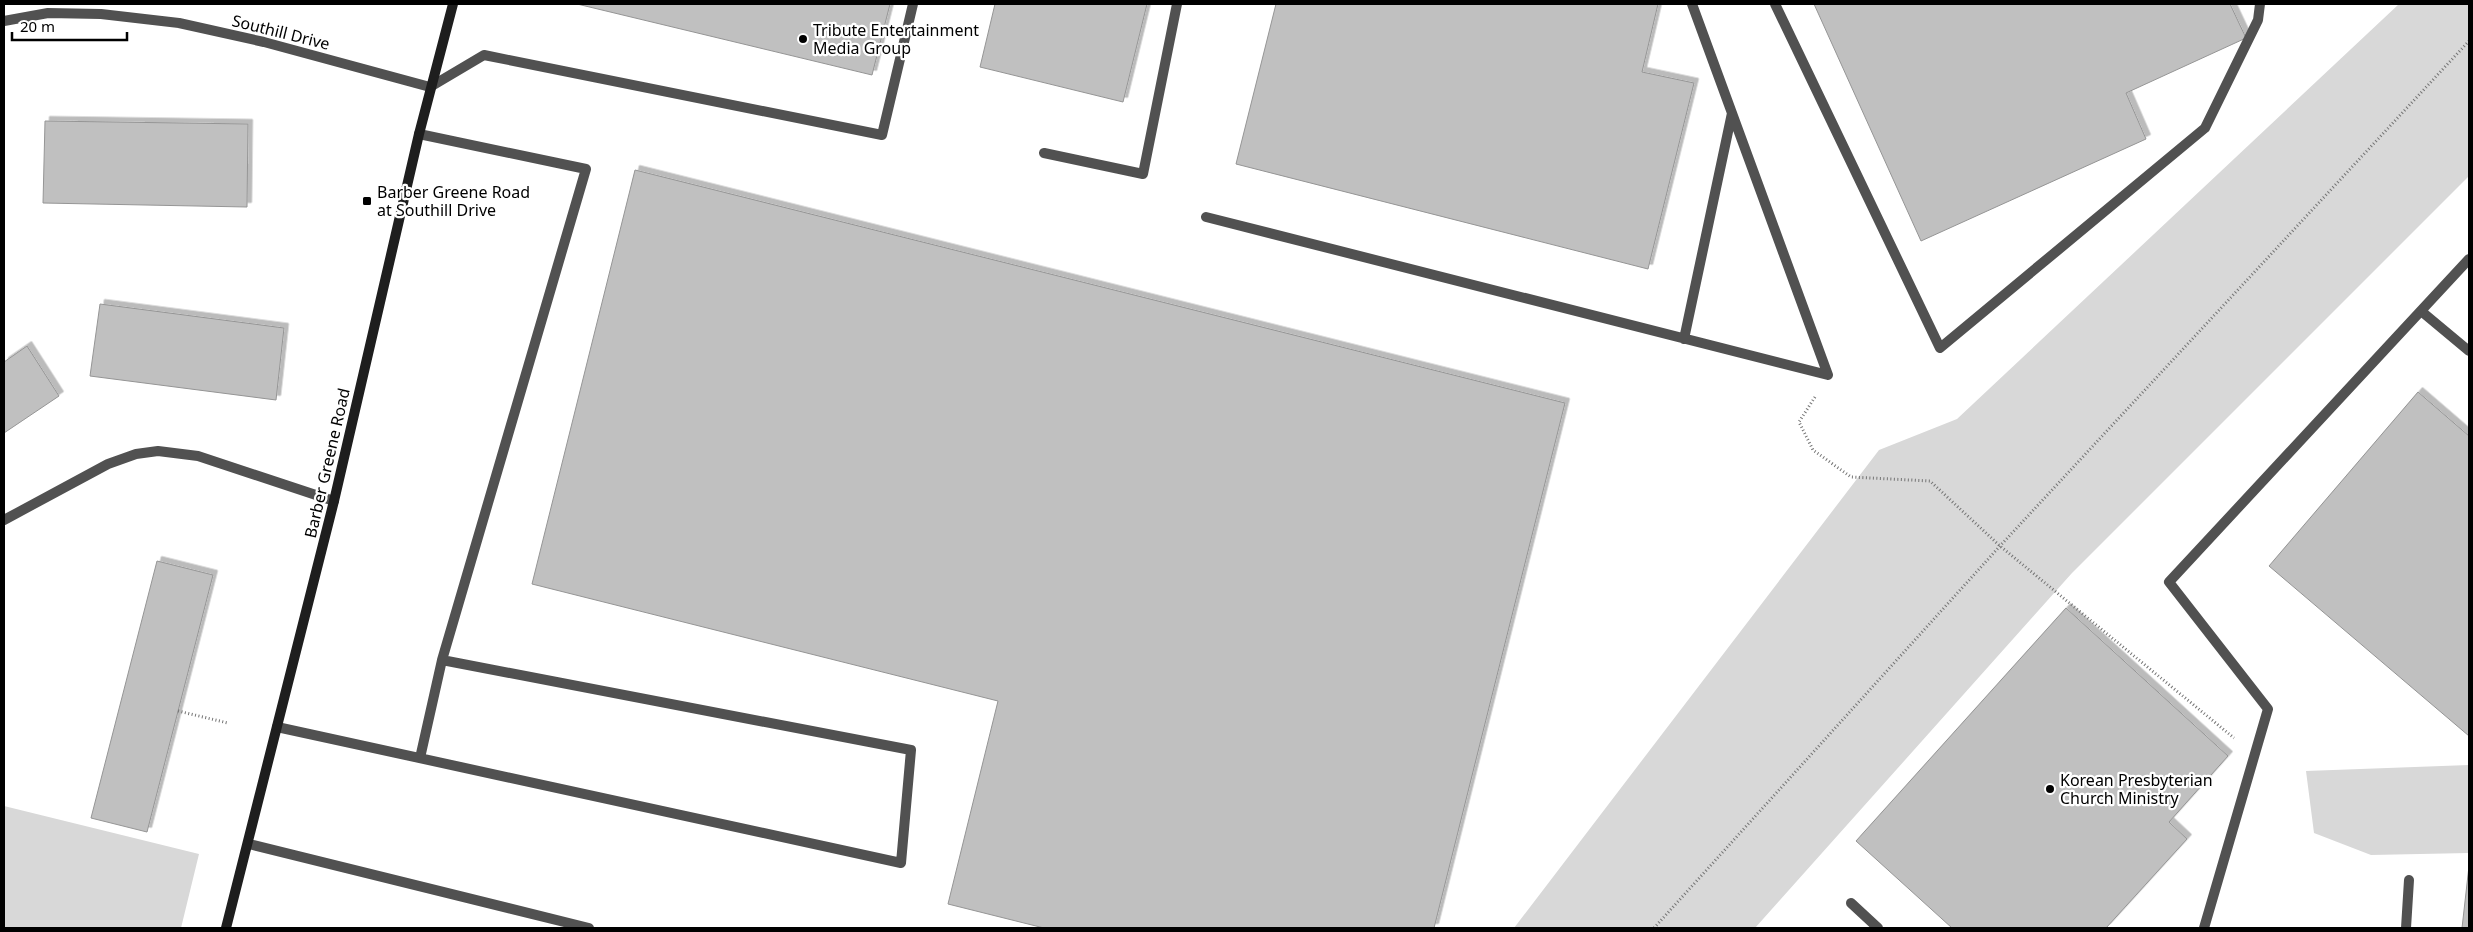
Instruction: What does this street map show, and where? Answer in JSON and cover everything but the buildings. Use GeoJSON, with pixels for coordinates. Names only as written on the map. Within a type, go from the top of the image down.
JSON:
{"type":"FeatureCollection","features":[{"type":"Feature","properties":{"kind":"street"},"geometry":{"type":"LineString","coordinates":[[41,4],[48,13]]}},
{"type":"Feature","properties":{"kind":"street","name":"Barber Greene Road"},"geometry":{"type":"LineString","coordinates":[[226,928],[249,844],[334,501],[430,87],[453,4]]}},
{"type":"Feature","properties":{"kind":"street"},"geometry":{"type":"LineString","coordinates":[[430,87],[484,54],[882,135],[913,4]]}},
{"type":"Feature","properties":{"kind":"street"},"geometry":{"type":"LineString","coordinates":[[1044,153],[1143,174],[1177,4]]}},
{"type":"Feature","properties":{"kind":"street"},"geometry":{"type":"LineString","coordinates":[[1692,4],[1828,375]]}},
{"type":"Feature","properties":{"kind":"street"},"geometry":{"type":"LineString","coordinates":[[1775,4],[1940,348],[2206,128],[2258,20],[2260,4]]}},
{"type":"Feature","properties":{"kind":"street","name":"Southill Drive"},"geometry":{"type":"LineString","coordinates":[[4,21],[48,13],[101,14],[179,23],[264,42],[430,87]]}},
{"type":"Feature","properties":{"kind":"street"},"geometry":{"type":"LineString","coordinates":[[1684,339],[1732,113]]}},
{"type":"Feature","properties":{"kind":"street"},"geometry":{"type":"LineString","coordinates":[[419,134],[586,169],[442,660],[420,758]]}},
{"type":"Feature","properties":{"kind":"street"},"geometry":{"type":"LineString","coordinates":[[1206,217],[1828,375]]}},
{"type":"Feature","properties":{"kind":"street"},"geometry":{"type":"LineString","coordinates":[[2204,928],[2268,709],[2169,582],[2469,259]]}},
{"type":"Feature","properties":{"kind":"street"},"geometry":{"type":"LineString","coordinates":[[2421,311],[2469,352]]}},
{"type":"Feature","properties":{"kind":"street"},"geometry":{"type":"LineString","coordinates":[[4,520],[108,464],[136,454],[158,451],[198,456],[334,501]]}},
{"type":"Feature","properties":{"kind":"street"},"geometry":{"type":"LineString","coordinates":[[277,727],[901,863],[911,750],[442,660]]}},
{"type":"Feature","properties":{"kind":"street"},"geometry":{"type":"LineString","coordinates":[[249,844],[589,928]]}},
{"type":"Feature","properties":{"kind":"street"},"geometry":{"type":"LineString","coordinates":[[2406,928],[2409,880]]}},
{"type":"Feature","properties":{"kind":"street"},"geometry":{"type":"LineString","coordinates":[[1851,903],[1878,928]]}},
{"type":"Feature","properties":{"kind":"path"},"geometry":{"type":"LineString","coordinates":[[1654,928],[2000,546],[2469,41]]}},
{"type":"Feature","properties":{"kind":"path"},"geometry":{"type":"LineString","coordinates":[[1828,375],[1799,422],[1813,450],[1852,477],[1930,481],[2000,546],[2255,755]]}},
{"type":"Feature","properties":{"kind":"path"},"geometry":{"type":"LineString","coordinates":[[178,711],[228,723]]}},
{"type":"Feature","properties":{"kind":"shaded area"},"geometry":{"type":"Polygon","coordinates":[[[2399,4],[2469,4],[2469,176],[2072,573],[1755,928],[1514,928],[1879,450],[1957,419],[2399,4]]]}},
{"type":"Feature","properties":{"kind":"shaded area"},"geometry":{"type":"Polygon","coordinates":[[[2469,765],[2469,853],[2371,855],[2314,833],[2306,771],[2469,765]]]}},
{"type":"Feature","properties":{"kind":"shaded area"},"geometry":{"type":"Polygon","coordinates":[[[4,806],[199,854],[181,928],[4,928],[4,806]]]}},
{"type":"Feature","properties":{"kind":"place","name":"Tribute Entertainment Media Group"},"geometry":{"type":"Point","coordinates":[803,39]}},
{"type":"Feature","properties":{"kind":"place","name":"Barber Greene Road at Southill Drive"},"geometry":{"type":"Point","coordinates":[367,201]}},
{"type":"Feature","properties":{"kind":"place","name":"Korean Presbyterian Church Ministry"},"geometry":{"type":"Point","coordinates":[2050,789]}}]}
